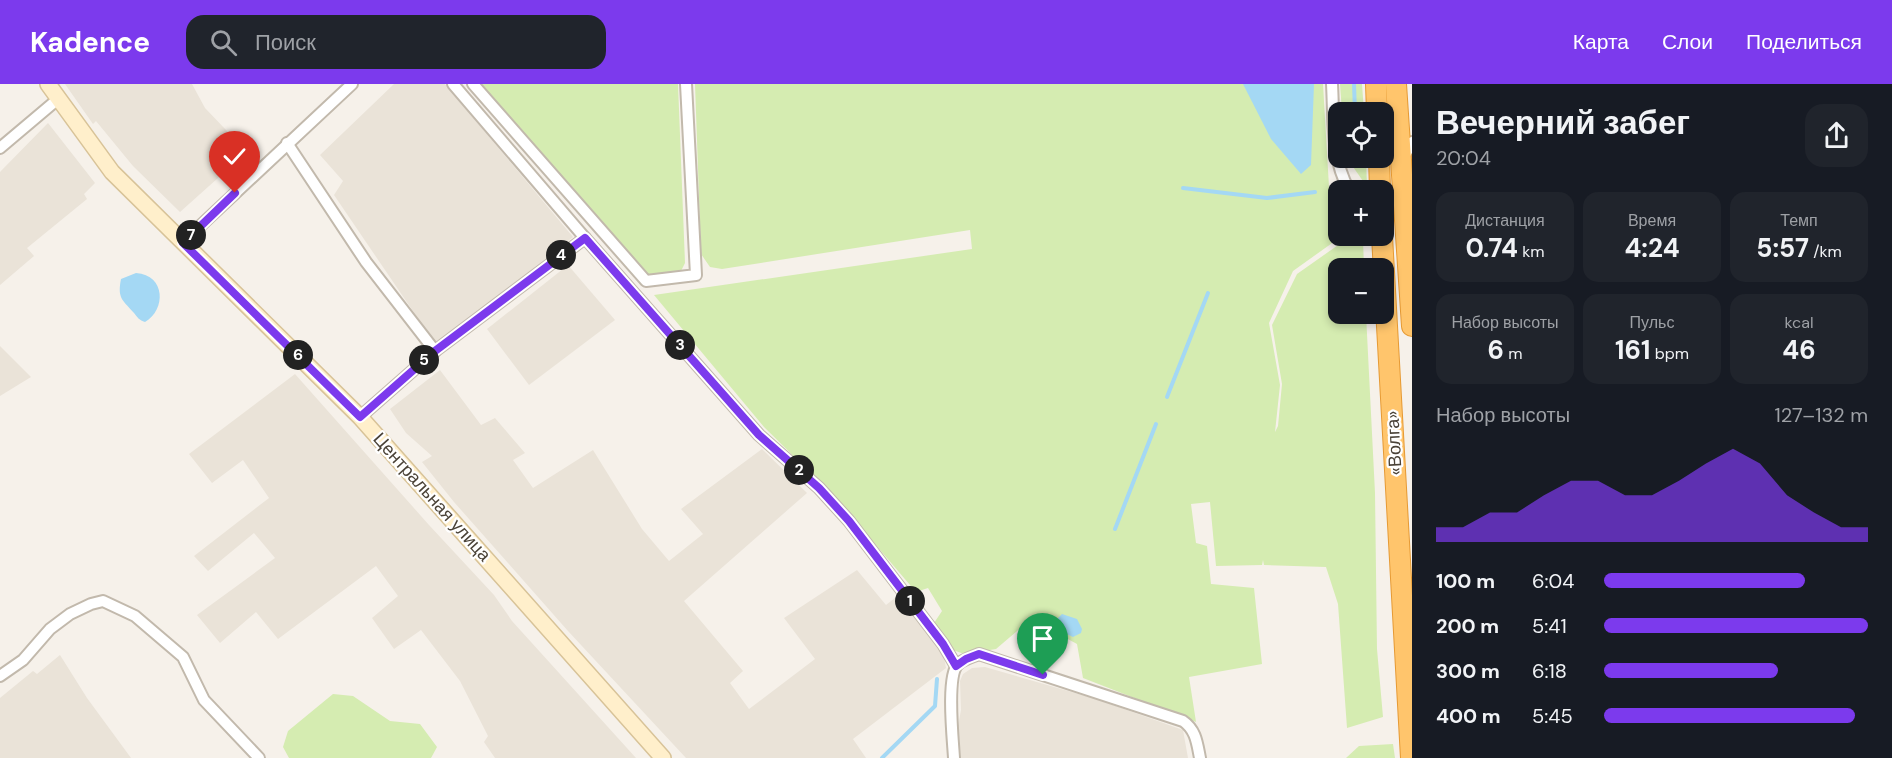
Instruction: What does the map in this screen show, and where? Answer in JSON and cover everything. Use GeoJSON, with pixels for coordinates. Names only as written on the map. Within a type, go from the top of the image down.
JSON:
{"type":"FeatureCollection","features":[{"type":"Feature","properties":{"kind":"highway"},"geometry":{"type":"LineString","coordinates":[[1376,84],[1377,102]]}},
{"type":"Feature","properties":{"kind":"highway"},"geometry":{"type":"LineString","coordinates":[[1396,84],[1412,326]]}},
{"type":"Feature","properties":{"kind":"highway","name":"«Волга»"},"geometry":{"type":"LineString","coordinates":[[1383,246],[1411,758]]}},
{"type":"Feature","properties":{"kind":"main road","name":"Центральная улица"},"geometry":{"type":"LineString","coordinates":[[48,84],[112,172],[360,417],[663,758]]}},
{"type":"Feature","properties":{"kind":"street"},"geometry":{"type":"LineString","coordinates":[[183,243],[352,84]]}},
{"type":"Feature","properties":{"kind":"street"},"geometry":{"type":"LineString","coordinates":[[453,84],[759,435],[819,488],[849,521],[943,644],[956,666]]}},
{"type":"Feature","properties":{"kind":"street"},"geometry":{"type":"LineString","coordinates":[[473,84],[646,280],[696,275],[686,84]]}},
{"type":"Feature","properties":{"kind":"street"},"geometry":{"type":"LineString","coordinates":[[1332,84],[1336,159],[1343,180]]}},
{"type":"Feature","properties":{"kind":"street"},"geometry":{"type":"LineString","coordinates":[[0,148],[58,99]]}},
{"type":"Feature","properties":{"kind":"street"},"geometry":{"type":"LineString","coordinates":[[1402,162],[1412,142]]}},
{"type":"Feature","properties":{"kind":"street"},"geometry":{"type":"LineString","coordinates":[[287,143],[366,262],[435,351]]}},
{"type":"Feature","properties":{"kind":"street"},"geometry":{"type":"LineString","coordinates":[[360,417],[435,351],[585,238]]}},
{"type":"Feature","properties":{"kind":"street"},"geometry":{"type":"LineString","coordinates":[[0,676],[23,660],[50,629],[70,614],[90,604],[103,601],[135,616],[183,657],[204,700],[259,758]]}},
{"type":"Feature","properties":{"kind":"street"},"geometry":{"type":"LineString","coordinates":[[954,758],[951,687],[956,666],[979,654],[1183,721],[1191,727],[1200,758]]}},
{"type":"Feature","properties":{"kind":"shaded area"},"geometry":{"type":"Polygon","coordinates":[[[65,84],[192,84],[205,108],[247,152],[180,212],[133,166],[96,121],[93,124],[65,84]]]}},
{"type":"Feature","properties":{"kind":"shaded area"},"geometry":{"type":"Polygon","coordinates":[[[394,84],[445,84],[573,237],[436,345],[334,195],[343,181],[320,155],[394,84]]]}},
{"type":"Feature","properties":{"kind":"shaded area"},"geometry":{"type":"Polygon","coordinates":[[[48,123],[95,183],[84,194],[87,199],[27,248],[34,256],[0,285],[0,172],[48,123]]]}},
{"type":"Feature","properties":{"kind":"shaded area"},"geometry":{"type":"Polygon","coordinates":[[[568,265],[615,320],[529,385],[487,329],[568,265]]]}},
{"type":"Feature","properties":{"kind":"shaded area"},"geometry":{"type":"Polygon","coordinates":[[[0,346],[31,377],[0,396],[0,346]]]}},
{"type":"Feature","properties":{"kind":"shaded area"},"geometry":{"type":"Polygon","coordinates":[[[440,370],[481,425],[495,418],[525,453],[513,460],[533,488],[593,450],[642,529],[669,561],[703,534],[681,509],[762,449],[807,493],[684,601],[743,671],[730,683],[749,709],[815,659],[784,618],[857,570],[886,605],[900,594],[944,657],[946,668],[853,739],[866,758],[686,758],[568,631],[454,502],[422,462],[432,456],[406,433],[390,409],[440,370]]]}},
{"type":"Feature","properties":{"kind":"shaded area"},"geometry":{"type":"Polygon","coordinates":[[[295,374],[494,595],[512,621],[636,758],[495,758],[484,742],[488,736],[460,681],[421,630],[394,649],[372,618],[398,596],[376,566],[278,639],[256,612],[220,643],[197,615],[275,558],[254,533],[208,571],[194,556],[269,498],[243,460],[212,483],[189,454],[295,374]]]}},
{"type":"Feature","properties":{"kind":"shaded area"},"geometry":{"type":"Polygon","coordinates":[[[60,655],[87,698],[131,758],[0,758],[0,698],[33,671],[37,674],[60,655]]]}},
{"type":"Feature","properties":{"kind":"shaded area"},"geometry":{"type":"Polygon","coordinates":[[[985,667],[1096,699],[1183,730],[1188,758],[961,758],[958,726],[961,710],[960,681],[963,674],[972,668],[985,667]]]}},
{"type":"Feature","properties":{"kind":"green space"},"geometry":{"type":"Polygon","coordinates":[[[480,84],[678,84],[685,263],[681,271],[673,275],[648,279],[480,84]]]}},
{"type":"Feature","properties":{"kind":"green space"},"geometry":{"type":"Polygon","coordinates":[[[695,84],[1323,84],[1329,180],[1328,246],[1293,271],[1269,323],[1280,385],[1275,432],[1278,426],[1282,384],[1272,325],[1297,274],[1337,246],[1363,246],[1364,258],[1328,258],[1328,324],[1367,324],[1375,493],[1377,649],[1383,717],[1347,728],[1338,604],[1326,567],[1264,565],[1263,560],[1262,565],[1216,566],[1210,502],[1191,504],[1196,543],[1207,546],[1211,584],[1254,588],[1262,664],[1189,677],[1196,722],[1083,678],[1077,644],[1031,619],[996,649],[964,654],[953,650],[934,623],[942,611],[928,588],[916,592],[833,495],[764,427],[654,295],[972,249],[970,230],[722,269],[710,267],[701,254],[695,84]]]}},
{"type":"Feature","properties":{"kind":"green space"},"geometry":{"type":"Polygon","coordinates":[[[1340,84],[1362,84],[1363,102],[1341,102],[1340,84]]]}},
{"type":"Feature","properties":{"kind":"green space"},"geometry":{"type":"Polygon","coordinates":[[[1354,168],[1366,168],[1367,180],[1362,180],[1354,168]]]}},
{"type":"Feature","properties":{"kind":"green space"},"geometry":{"type":"Polygon","coordinates":[[[333,694],[353,696],[390,721],[420,724],[437,747],[431,758],[289,758],[283,747],[288,731],[333,694]]]}},
{"type":"Feature","properties":{"kind":"green space"},"geometry":{"type":"Polygon","coordinates":[[[1393,744],[1395,758],[1346,758],[1359,746],[1393,744]]]}},
{"type":"Feature","properties":{"kind":"water"},"geometry":{"type":"Polygon","coordinates":[[[1243,84],[1314,84],[1311,165],[1301,174],[1271,139],[1243,84]]]}},
{"type":"Feature","properties":{"kind":"water"},"geometry":{"type":"Polygon","coordinates":[[[136,273],[146,275],[153,280],[160,294],[157,310],[145,322],[138,318],[120,295],[121,279],[136,273]]]}},
{"type":"Feature","properties":{"kind":"water"},"geometry":{"type":"Polygon","coordinates":[[[1062,614],[1077,619],[1082,629],[1081,633],[1073,637],[1058,630],[1055,621],[1062,614]]]}},
{"type":"Feature","properties":{"kind":"waterway"},"geometry":{"type":"LineString","coordinates":[[1354,84],[1355,102]]}},
{"type":"Feature","properties":{"kind":"waterway"},"geometry":{"type":"LineString","coordinates":[[1183,188],[1267,198],[1315,192]]}},
{"type":"Feature","properties":{"kind":"waterway"},"geometry":{"type":"LineString","coordinates":[[1167,397],[1208,293]]}},
{"type":"Feature","properties":{"kind":"waterway"},"geometry":{"type":"LineString","coordinates":[[1115,529],[1156,424]]}},
{"type":"Feature","properties":{"kind":"waterway"},"geometry":{"type":"LineString","coordinates":[[882,758],[935,706],[937,679]]}},
{"type":"Feature","properties":{"kind":"route"},"geometry":{"type":"LineString","coordinates":[[235,193],[183,243],[360,417],[435,351],[585,238],[759,435],[819,488],[849,521],[943,644],[956,666],[979,654],[1043,675]]}}]}
